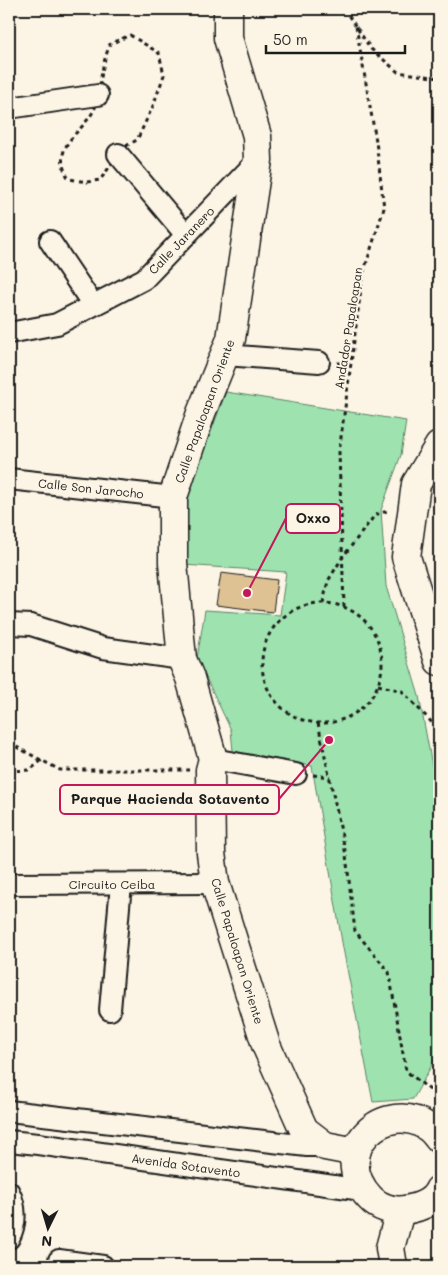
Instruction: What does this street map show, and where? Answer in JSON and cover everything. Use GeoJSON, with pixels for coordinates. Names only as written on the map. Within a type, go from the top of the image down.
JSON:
{"type":"FeatureCollection","features":[{"type":"Feature","properties":{"kind":"street","name":"Calle Papaloapan Oriente"},"geometry":{"type":"LineString","coordinates":[[228,9],[228,38],[257,136],[258,160],[231,339],[201,413],[173,497],[173,563],[182,659],[190,678],[212,764],[211,853],[215,883],[266,1045],[304,1130],[325,1146],[356,1152]]}},
{"type":"Feature","properties":{"kind":"street"},"geometry":{"type":"LineString","coordinates":[[9,108],[98,95]]}},
{"type":"Feature","properties":{"kind":"street"},"geometry":{"type":"LineString","coordinates":[[118,154],[186,235]]}},
{"type":"Feature","properties":{"kind":"street","name":"Calle Jaranero"},"geometry":{"type":"LineString","coordinates":[[9,333],[57,324],[144,279],[258,160]]}},
{"type":"Feature","properties":{"kind":"street"},"geometry":{"type":"LineString","coordinates":[[50,241],[93,305]]}},
{"type":"Feature","properties":{"kind":"street"},"geometry":{"type":"LineString","coordinates":[[224,355],[319,362]]}},
{"type":"Feature","properties":{"kind":"street"},"geometry":{"type":"LineString","coordinates":[[439,446],[416,484],[406,556],[439,661]]}},
{"type":"Feature","properties":{"kind":"street","name":"Calle Son Jarocho"},"geometry":{"type":"LineString","coordinates":[[9,480],[173,497]]}},
{"type":"Feature","properties":{"kind":"street"},"geometry":{"type":"LineString","coordinates":[[9,624],[31,625],[103,648],[182,659]]}},
{"type":"Feature","properties":{"kind":"street"},"geometry":{"type":"LineString","coordinates":[[212,764],[296,774]]}},
{"type":"Feature","properties":{"kind":"street","name":"Circuito Ceiba"},"geometry":{"type":"LineString","coordinates":[[9,884],[215,883]]}},
{"type":"Feature","properties":{"kind":"street"},"geometry":{"type":"LineString","coordinates":[[110,1010],[122,884]]}},
{"type":"Feature","properties":{"kind":"street"},"geometry":{"type":"LineString","coordinates":[[9,1111],[307,1146],[325,1146]]}},
{"type":"Feature","properties":{"kind":"street"},"geometry":{"type":"LineString","coordinates":[[436,1125],[400,1118],[384,1122],[361,1138],[356,1152],[354,1172],[362,1190],[373,1201],[386,1208],[400,1211],[414,1209],[427,1203],[439,1192]]}},
{"type":"Feature","properties":{"kind":"street","name":"Avenida Sotavento"},"geometry":{"type":"LineString","coordinates":[[9,1141],[362,1190]]}},
{"type":"Feature","properties":{"kind":"street"},"geometry":{"type":"LineString","coordinates":[[9,1192],[14,1202],[14,1228],[9,1238]]}},
{"type":"Feature","properties":{"kind":"street"},"geometry":{"type":"LineString","coordinates":[[393,1266],[390,1248],[400,1211]]}},
{"type":"Feature","properties":{"kind":"street"},"geometry":{"type":"LineString","coordinates":[[59,1260],[103,1266]]}},
{"type":"Feature","properties":{"kind":"path"},"geometry":{"type":"LineString","coordinates":[[344,9],[371,49],[398,72],[439,78]]}},
{"type":"Feature","properties":{"kind":"path","name":"Andador Papaloapan"},"geometry":{"type":"LineString","coordinates":[[344,607],[339,452],[363,274],[384,208],[376,141],[356,26]]}},
{"type":"Feature","properties":{"kind":"path"},"geometry":{"type":"LineString","coordinates":[[130,35],[159,53],[164,75],[153,106],[137,140],[124,147],[100,180],[87,182],[69,179],[64,170],[62,156],[73,135],[93,113],[98,95],[104,62],[110,44],[130,35]]}},
{"type":"Feature","properties":{"kind":"path"},"geometry":{"type":"LineString","coordinates":[[324,603],[328,581],[342,558],[375,515],[401,507],[412,509]]}},
{"type":"Feature","properties":{"kind":"path"},"geometry":{"type":"LineString","coordinates":[[324,603],[344,607],[360,616],[373,630],[381,648],[383,667],[378,685],[369,702],[354,714],[336,721],[318,723],[299,718],[282,707],[269,691],[263,671],[263,650],[271,631],[285,616],[303,606],[324,603]]}},
{"type":"Feature","properties":{"kind":"path"},"geometry":{"type":"LineString","coordinates":[[378,685],[402,691],[439,730]]}},
{"type":"Feature","properties":{"kind":"path"},"geometry":{"type":"LineString","coordinates":[[318,723],[346,856],[355,931],[389,972],[406,1071],[439,1097]]}},
{"type":"Feature","properties":{"kind":"path"},"geometry":{"type":"LineString","coordinates":[[9,743],[60,770],[212,764]]}},
{"type":"Feature","properties":{"kind":"path"},"geometry":{"type":"LineString","coordinates":[[9,771],[30,770],[42,760]]}},
{"type":"Feature","properties":{"kind":"green space"},"geometry":{"type":"Polygon","coordinates":[[[226,392],[406,421],[401,455],[381,510],[386,586],[419,696],[439,803],[439,1052],[413,1099],[373,1102],[343,948],[312,766],[233,751],[231,730],[197,659],[205,610],[280,615],[286,572],[183,565],[179,516],[226,392]]]}},
{"type":"Feature","properties":{"kind":"building"},"geometry":{"type":"Polygon","coordinates":[[[221,573],[277,580],[273,612],[216,605],[221,573]]]}},
{"type":"Feature","properties":{"kind":"place","name":"Oxxo"},"geometry":{"type":"Point","coordinates":[247,593]}},
{"type":"Feature","properties":{"kind":"place","name":"Parque Hacienda Sotavento"},"geometry":{"type":"Point","coordinates":[329,740]}}]}
